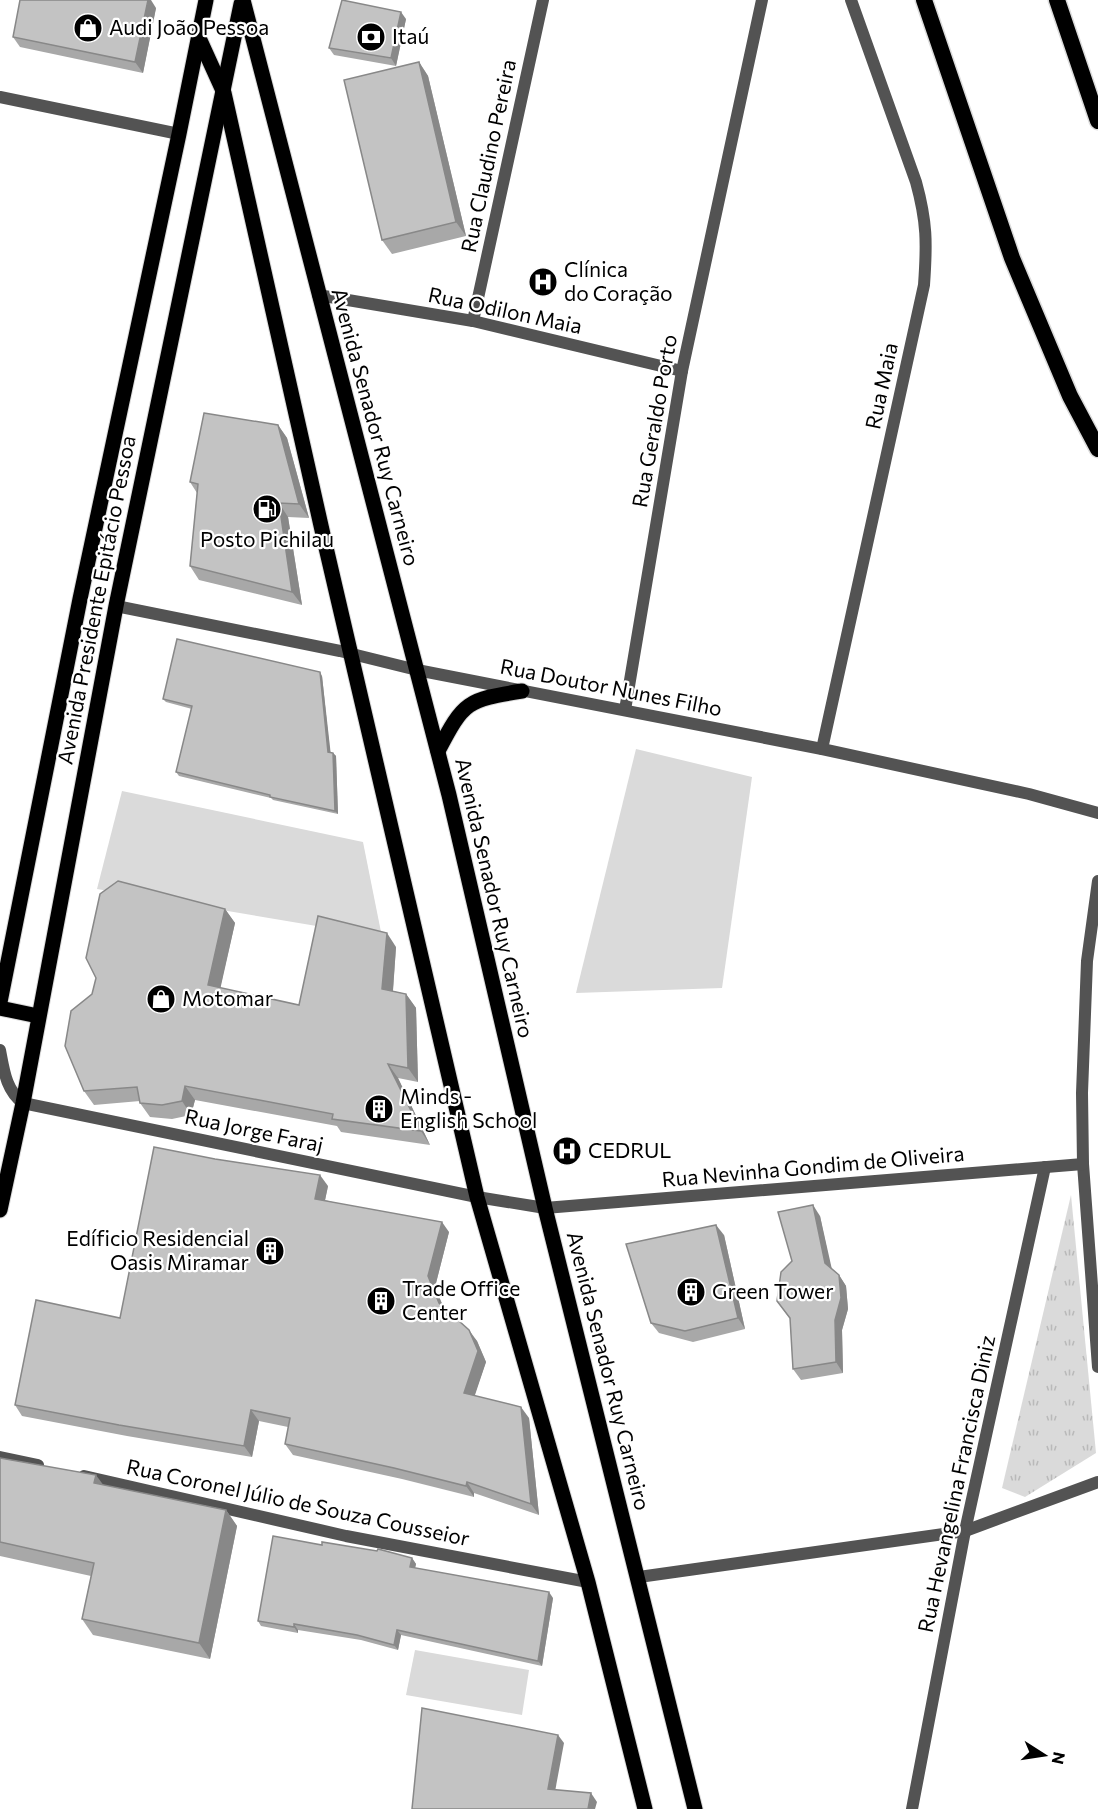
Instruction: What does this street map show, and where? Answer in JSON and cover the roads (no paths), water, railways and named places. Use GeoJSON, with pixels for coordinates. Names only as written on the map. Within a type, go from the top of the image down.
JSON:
{"type":"FeatureCollection","features":[{"type":"Feature","properties":{"kind":"highway"},"geometry":{"type":"LineString","coordinates":[[924,0],[1012,258],[1070,396],[1098,449]]}},
{"type":"Feature","properties":{"kind":"highway"},"geometry":{"type":"LineString","coordinates":[[1057,0],[1092,86],[1098,122]]}},
{"type":"Feature","properties":{"kind":"main road","name":"Avenida Presidente Epitácio Pessoa"},"geometry":{"type":"LineString","coordinates":[[0,1002],[78,611],[206,0]]}},
{"type":"Feature","properties":{"kind":"main road","name":"Avenida Presidente Epitácio Pessoa"},"geometry":{"type":"LineString","coordinates":[[0,1210],[23,1103],[116,606],[242,0]]}},
{"type":"Feature","properties":{"kind":"main road","name":"Avenida Senador Ruy Carneiro"},"geometry":{"type":"LineString","coordinates":[[242,0],[438,751],[545,1208],[639,1577],[695,1809]]}},
{"type":"Feature","properties":{"kind":"main road"},"geometry":{"type":"LineString","coordinates":[[199,38],[224,93],[477,1197],[588,1582],[645,1809]]}},
{"type":"Feature","properties":{"kind":"main road"},"geometry":{"type":"LineString","coordinates":[[438,751],[456,717],[464,708],[485,697],[522,691]]}},
{"type":"Feature","properties":{"kind":"main road"},"geometry":{"type":"LineString","coordinates":[[0,1008],[38,1016]]}},
{"type":"Feature","properties":{"kind":"street","name":"Rua Claudino Pereira"},"geometry":{"type":"LineString","coordinates":[[473,321],[543,0]]}},
{"type":"Feature","properties":{"kind":"street","name":"Rua Geraldo Porto"},"geometry":{"type":"LineString","coordinates":[[625,710],[682,371],[762,0]]}},
{"type":"Feature","properties":{"kind":"street","name":"Rua Maia"},"geometry":{"type":"LineString","coordinates":[[822,749],[924,285],[927,236],[924,212],[915,182],[851,0]]}},
{"type":"Feature","properties":{"kind":"street"},"geometry":{"type":"LineString","coordinates":[[0,96],[179,134]]}},
{"type":"Feature","properties":{"kind":"street","name":"Rua Odilon Maia"},"geometry":{"type":"LineString","coordinates":[[318,295],[473,321],[682,371]]}},
{"type":"Feature","properties":{"kind":"street","name":"Rua Doutor Nunes Filho"},"geometry":{"type":"LineString","coordinates":[[116,606],[340,651],[417,670],[822,749],[1029,794],[1098,813]]}},
{"type":"Feature","properties":{"kind":"street"},"geometry":{"type":"LineString","coordinates":[[1098,881],[1082,1094],[1083,1164],[1098,1367]]}},
{"type":"Feature","properties":{"kind":"street"},"geometry":{"type":"LineString","coordinates":[[0,1050],[4,1073],[13,1095],[23,1103]]}},
{"type":"Feature","properties":{"kind":"street","name":"Rua Jorge Faraj"},"geometry":{"type":"LineString","coordinates":[[23,1103],[477,1197],[545,1208]]}},
{"type":"Feature","properties":{"kind":"street","name":"Rua Nevinha Gondim de Oliveira"},"geometry":{"type":"LineString","coordinates":[[545,1208],[1083,1164]]}},
{"type":"Feature","properties":{"kind":"street","name":"Rua Hevangelina Francisca Diniz"},"geometry":{"type":"LineString","coordinates":[[912,1809],[965,1531],[1045,1167]]}},
{"type":"Feature","properties":{"kind":"street"},"geometry":{"type":"LineString","coordinates":[[0,1457],[45,1467]]}},
{"type":"Feature","properties":{"kind":"street","name":"Rua Coronel Júlio de Souza Cousseior"},"geometry":{"type":"LineString","coordinates":[[67,1472],[346,1536],[588,1582]]}},
{"type":"Feature","properties":{"kind":"street"},"geometry":{"type":"LineString","coordinates":[[639,1577],[965,1531],[1098,1482]]}},
{"type":"Feature","properties":{"kind":"place","name":"Audi João Pessoa"},"geometry":{"type":"Point","coordinates":[88,28]}},
{"type":"Feature","properties":{"kind":"place","name":"Itaú"},"geometry":{"type":"Point","coordinates":[371,37]}},
{"type":"Feature","properties":{"kind":"place","name":"Clínica do Coração"},"geometry":{"type":"Point","coordinates":[543,282]}},
{"type":"Feature","properties":{"kind":"place","name":"Posto Pichilau"},"geometry":{"type":"Point","coordinates":[267,509]}},
{"type":"Feature","properties":{"kind":"place","name":"Motomar"},"geometry":{"type":"Point","coordinates":[161,999]}},
{"type":"Feature","properties":{"kind":"place","name":"Minds - English School"},"geometry":{"type":"Point","coordinates":[379,1109]}},
{"type":"Feature","properties":{"kind":"place","name":"CEDRUL"},"geometry":{"type":"Point","coordinates":[567,1151]}},
{"type":"Feature","properties":{"kind":"place","name":"Edíficio Residencial Oasis Miramar"},"geometry":{"type":"Point","coordinates":[270,1251]}},
{"type":"Feature","properties":{"kind":"place","name":"Green Tower"},"geometry":{"type":"Point","coordinates":[691,1292]}},
{"type":"Feature","properties":{"kind":"place","name":"Trade Office Center"},"geometry":{"type":"Point","coordinates":[381,1301]}}]}
